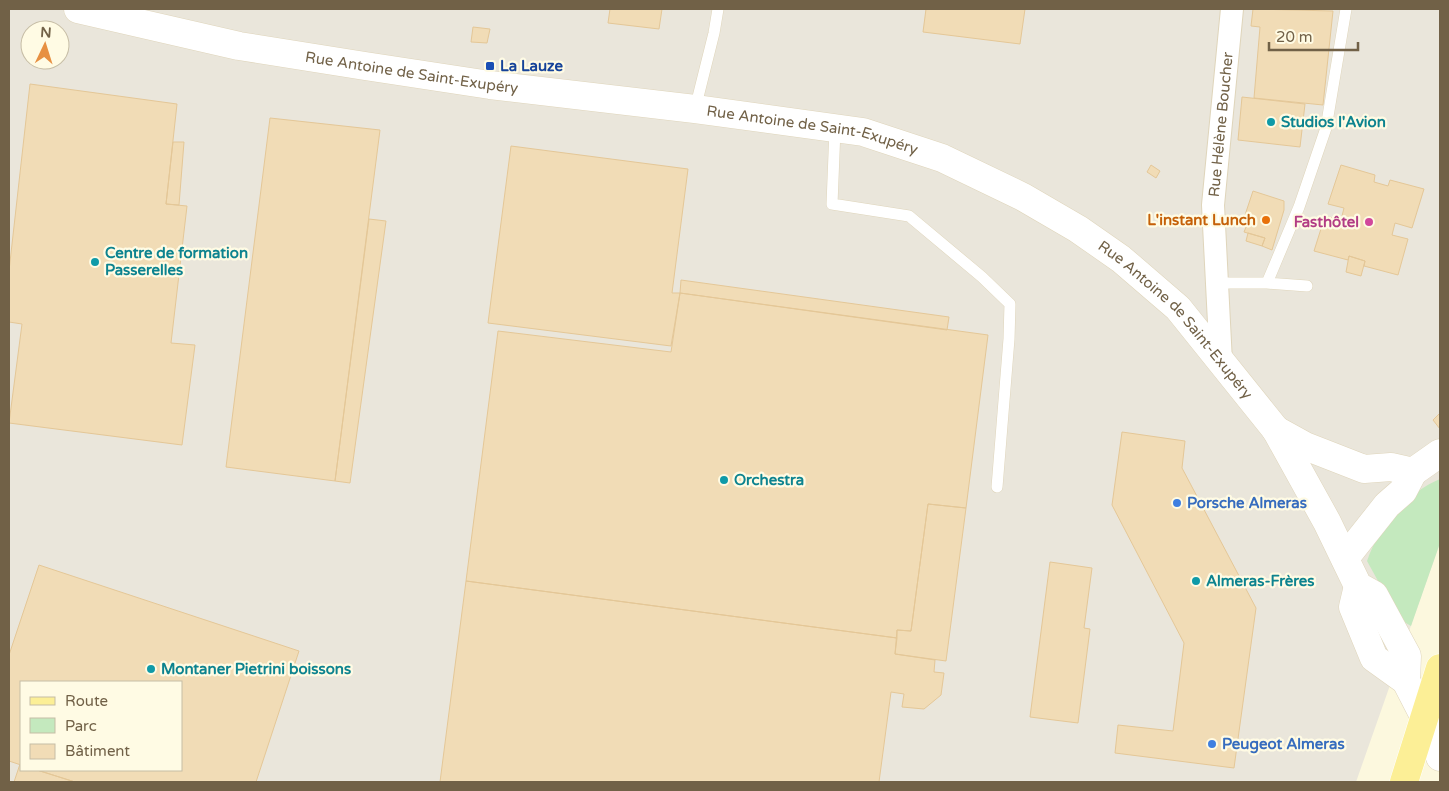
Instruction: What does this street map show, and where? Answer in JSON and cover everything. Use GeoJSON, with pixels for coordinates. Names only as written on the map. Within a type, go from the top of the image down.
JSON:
{"type":"FeatureCollection","features":[{"type":"Feature","properties":{"kind":"main road"},"geometry":{"type":"LineString","coordinates":[[1404,782],[1440,668]]}},
{"type":"Feature","properties":{"kind":"street","name":"Rue Antoine de Saint-Exupéry"},"geometry":{"type":"LineString","coordinates":[[78,9],[239,46],[355,65],[490,85],[695,109],[863,132],[942,158],[1023,197],[1078,229],[1120,259],[1178,308],[1276,430],[1345,558],[1358,586],[1374,595],[1407,656],[1406,680],[1424,716],[1440,756]]}},
{"type":"Feature","properties":{"kind":"street","name":"Rue Hélène Boucher"},"geometry":{"type":"LineString","coordinates":[[1221,362],[1213,205],[1232,9]]}},
{"type":"Feature","properties":{"kind":"street"},"geometry":{"type":"LineString","coordinates":[[1276,430],[1305,446],[1364,468],[1392,466],[1413,472]]}},
{"type":"Feature","properties":{"kind":"street"},"geometry":{"type":"LineString","coordinates":[[1345,558],[1387,505],[1403,491],[1413,472],[1440,453]]}},
{"type":"Feature","properties":{"kind":"lane"},"geometry":{"type":"LineString","coordinates":[[695,109],[718,9]]}},
{"type":"Feature","properties":{"kind":"lane"},"geometry":{"type":"LineString","coordinates":[[1267,283],[1299,207],[1326,128],[1346,9]]}},
{"type":"Feature","properties":{"kind":"lane"},"geometry":{"type":"LineString","coordinates":[[835,128],[832,204],[908,216],[982,276],[1010,304],[997,487]]}},
{"type":"Feature","properties":{"kind":"lane"},"geometry":{"type":"LineString","coordinates":[[1217,283],[1267,283],[1307,286]]}},
{"type":"Feature","properties":{"kind":"shaded area"},"geometry":{"type":"Polygon","coordinates":[[[9,9],[1440,9],[1440,543],[1356,782],[9,782],[9,9]]]}},
{"type":"Feature","properties":{"kind":"green space"},"geometry":{"type":"Polygon","coordinates":[[[1440,479],[1440,543],[1411,626],[1399,619],[1367,561],[1379,535],[1395,512],[1416,493],[1440,479]]]}},
{"type":"Feature","properties":{"kind":"building"},"geometry":{"type":"Polygon","coordinates":[[[610,9],[662,9],[659,29],[608,23],[610,9]]]}},
{"type":"Feature","properties":{"kind":"building"},"geometry":{"type":"Polygon","coordinates":[[[926,9],[1025,9],[1020,44],[923,32],[926,9]]]}},
{"type":"Feature","properties":{"kind":"building"},"geometry":{"type":"Polygon","coordinates":[[[1253,9],[1333,11],[1323,105],[1254,98],[1260,27],[1251,26],[1253,9]]]}},
{"type":"Feature","properties":{"kind":"building"},"geometry":{"type":"Polygon","coordinates":[[[473,27],[490,29],[487,43],[471,42],[473,27]]]}},
{"type":"Feature","properties":{"kind":"building","name":"Centre de formation Passerelles"},"geometry":{"type":"Polygon","coordinates":[[[30,84],[177,104],[166,204],[187,206],[171,343],[195,345],[182,445],[9,423],[22,324],[9,322],[9,271],[30,84]]]}},
{"type":"Feature","properties":{"kind":"building","name":"Studios l'Avion"},"geometry":{"type":"Polygon","coordinates":[[[1242,97],[1305,104],[1300,147],[1238,140],[1242,97]]]}},
{"type":"Feature","properties":{"kind":"building"},"geometry":{"type":"Polygon","coordinates":[[[270,118],[380,130],[335,481],[226,467],[270,118]]]}},
{"type":"Feature","properties":{"kind":"building"},"geometry":{"type":"Polygon","coordinates":[[[173,142],[184,142],[179,205],[166,204],[173,142]]]}},
{"type":"Feature","properties":{"kind":"building"},"geometry":{"type":"Polygon","coordinates":[[[511,146],[688,169],[672,293],[680,293],[671,346],[488,323],[511,146]]]}},
{"type":"Feature","properties":{"kind":"building"},"geometry":{"type":"Polygon","coordinates":[[[1151,165],[1160,171],[1156,178],[1147,172],[1151,165]]]}},
{"type":"Feature","properties":{"kind":"building","name":"Fasthôtel"},"geometry":{"type":"Polygon","coordinates":[[[1341,165],[1375,175],[1374,182],[1388,186],[1390,180],[1424,189],[1412,228],[1395,223],[1392,235],[1408,239],[1398,275],[1364,266],[1365,261],[1349,256],[1348,260],[1314,251],[1325,216],[1341,220],[1344,208],[1328,204],[1341,165]]]}},
{"type":"Feature","properties":{"kind":"building","name":"L'instant Lunch"},"geometry":{"type":"Polygon","coordinates":[[[1253,191],[1284,201],[1284,210],[1272,250],[1262,246],[1265,238],[1244,232],[1248,222],[1251,223],[1253,217],[1245,215],[1253,191]]]}},
{"type":"Feature","properties":{"kind":"building"},"geometry":{"type":"Polygon","coordinates":[[[369,219],[386,221],[350,483],[335,481],[369,219]]]}},
{"type":"Feature","properties":{"kind":"building"},"geometry":{"type":"Polygon","coordinates":[[[1248,233],[1265,238],[1262,246],[1246,241],[1248,233]]]}},
{"type":"Feature","properties":{"kind":"building"},"geometry":{"type":"Polygon","coordinates":[[[1349,256],[1365,261],[1361,276],[1346,272],[1349,256]]]}},
{"type":"Feature","properties":{"kind":"building"},"geometry":{"type":"Polygon","coordinates":[[[681,280],[949,317],[947,330],[680,293],[681,280]]]}},
{"type":"Feature","properties":{"kind":"building","name":"Orchestra"},"geometry":{"type":"Polygon","coordinates":[[[680,293],[988,335],[966,508],[928,504],[911,631],[897,630],[897,638],[466,581],[498,331],[671,352],[680,293]]]}},
{"type":"Feature","properties":{"kind":"building"},"geometry":{"type":"Polygon","coordinates":[[[1440,413],[1440,429],[1433,420],[1440,413]]]}},
{"type":"Feature","properties":{"kind":"building","name":"Almeras-Frères"},"geometry":{"type":"Polygon","coordinates":[[[1122,432],[1185,441],[1182,468],[1256,608],[1234,768],[1115,753],[1118,725],[1173,731],[1184,643],[1112,505],[1122,432]]]}},
{"type":"Feature","properties":{"kind":"building"},"geometry":{"type":"Polygon","coordinates":[[[928,504],[966,508],[946,661],[895,654],[897,630],[911,631],[928,504]]]}},
{"type":"Feature","properties":{"kind":"building"},"geometry":{"type":"Polygon","coordinates":[[[1050,562],[1092,568],[1084,628],[1090,629],[1078,723],[1030,717],[1050,562]]]}},
{"type":"Feature","properties":{"kind":"building","name":"Montaner Pietrini boissons"},"geometry":{"type":"Polygon","coordinates":[[[39,565],[299,651],[256,782],[75,782],[40,771],[182,771],[182,681],[20,681],[20,765],[9,761],[9,655],[39,565]]]}},
{"type":"Feature","properties":{"kind":"building"},"geometry":{"type":"Polygon","coordinates":[[[466,581],[897,638],[895,654],[935,660],[934,672],[944,673],[941,695],[924,709],[902,707],[904,694],[891,692],[879,782],[440,782],[466,581]]]}},
{"type":"Feature","properties":{"kind":"building"},"geometry":{"type":"Polygon","coordinates":[[[20,764],[20,771],[40,771],[75,782],[14,782],[20,764]]]}},
{"type":"Feature","properties":{"kind":"place","name":"La Lauze"},"geometry":{"type":"Point","coordinates":[490,66]}},
{"type":"Feature","properties":{"kind":"place","name":"Studios l'Avion"},"geometry":{"type":"Point","coordinates":[1271,122]}},
{"type":"Feature","properties":{"kind":"place","name":"L'instant Lunch"},"geometry":{"type":"Point","coordinates":[1266,220]}},
{"type":"Feature","properties":{"kind":"place","name":"Fasthôtel"},"geometry":{"type":"Point","coordinates":[1369,222]}},
{"type":"Feature","properties":{"kind":"place","name":"Centre de formation Passerelles"},"geometry":{"type":"Point","coordinates":[95,262]}},
{"type":"Feature","properties":{"kind":"place","name":"Orchestra"},"geometry":{"type":"Point","coordinates":[724,480]}},
{"type":"Feature","properties":{"kind":"place","name":"Porsche Almeras"},"geometry":{"type":"Point","coordinates":[1177,503]}},
{"type":"Feature","properties":{"kind":"place","name":"Almeras-Frères"},"geometry":{"type":"Point","coordinates":[1196,581]}},
{"type":"Feature","properties":{"kind":"place","name":"Montaner Pietrini boissons"},"geometry":{"type":"Point","coordinates":[151,669]}},
{"type":"Feature","properties":{"kind":"place","name":"Peugeot Almeras"},"geometry":{"type":"Point","coordinates":[1212,744]}}]}
